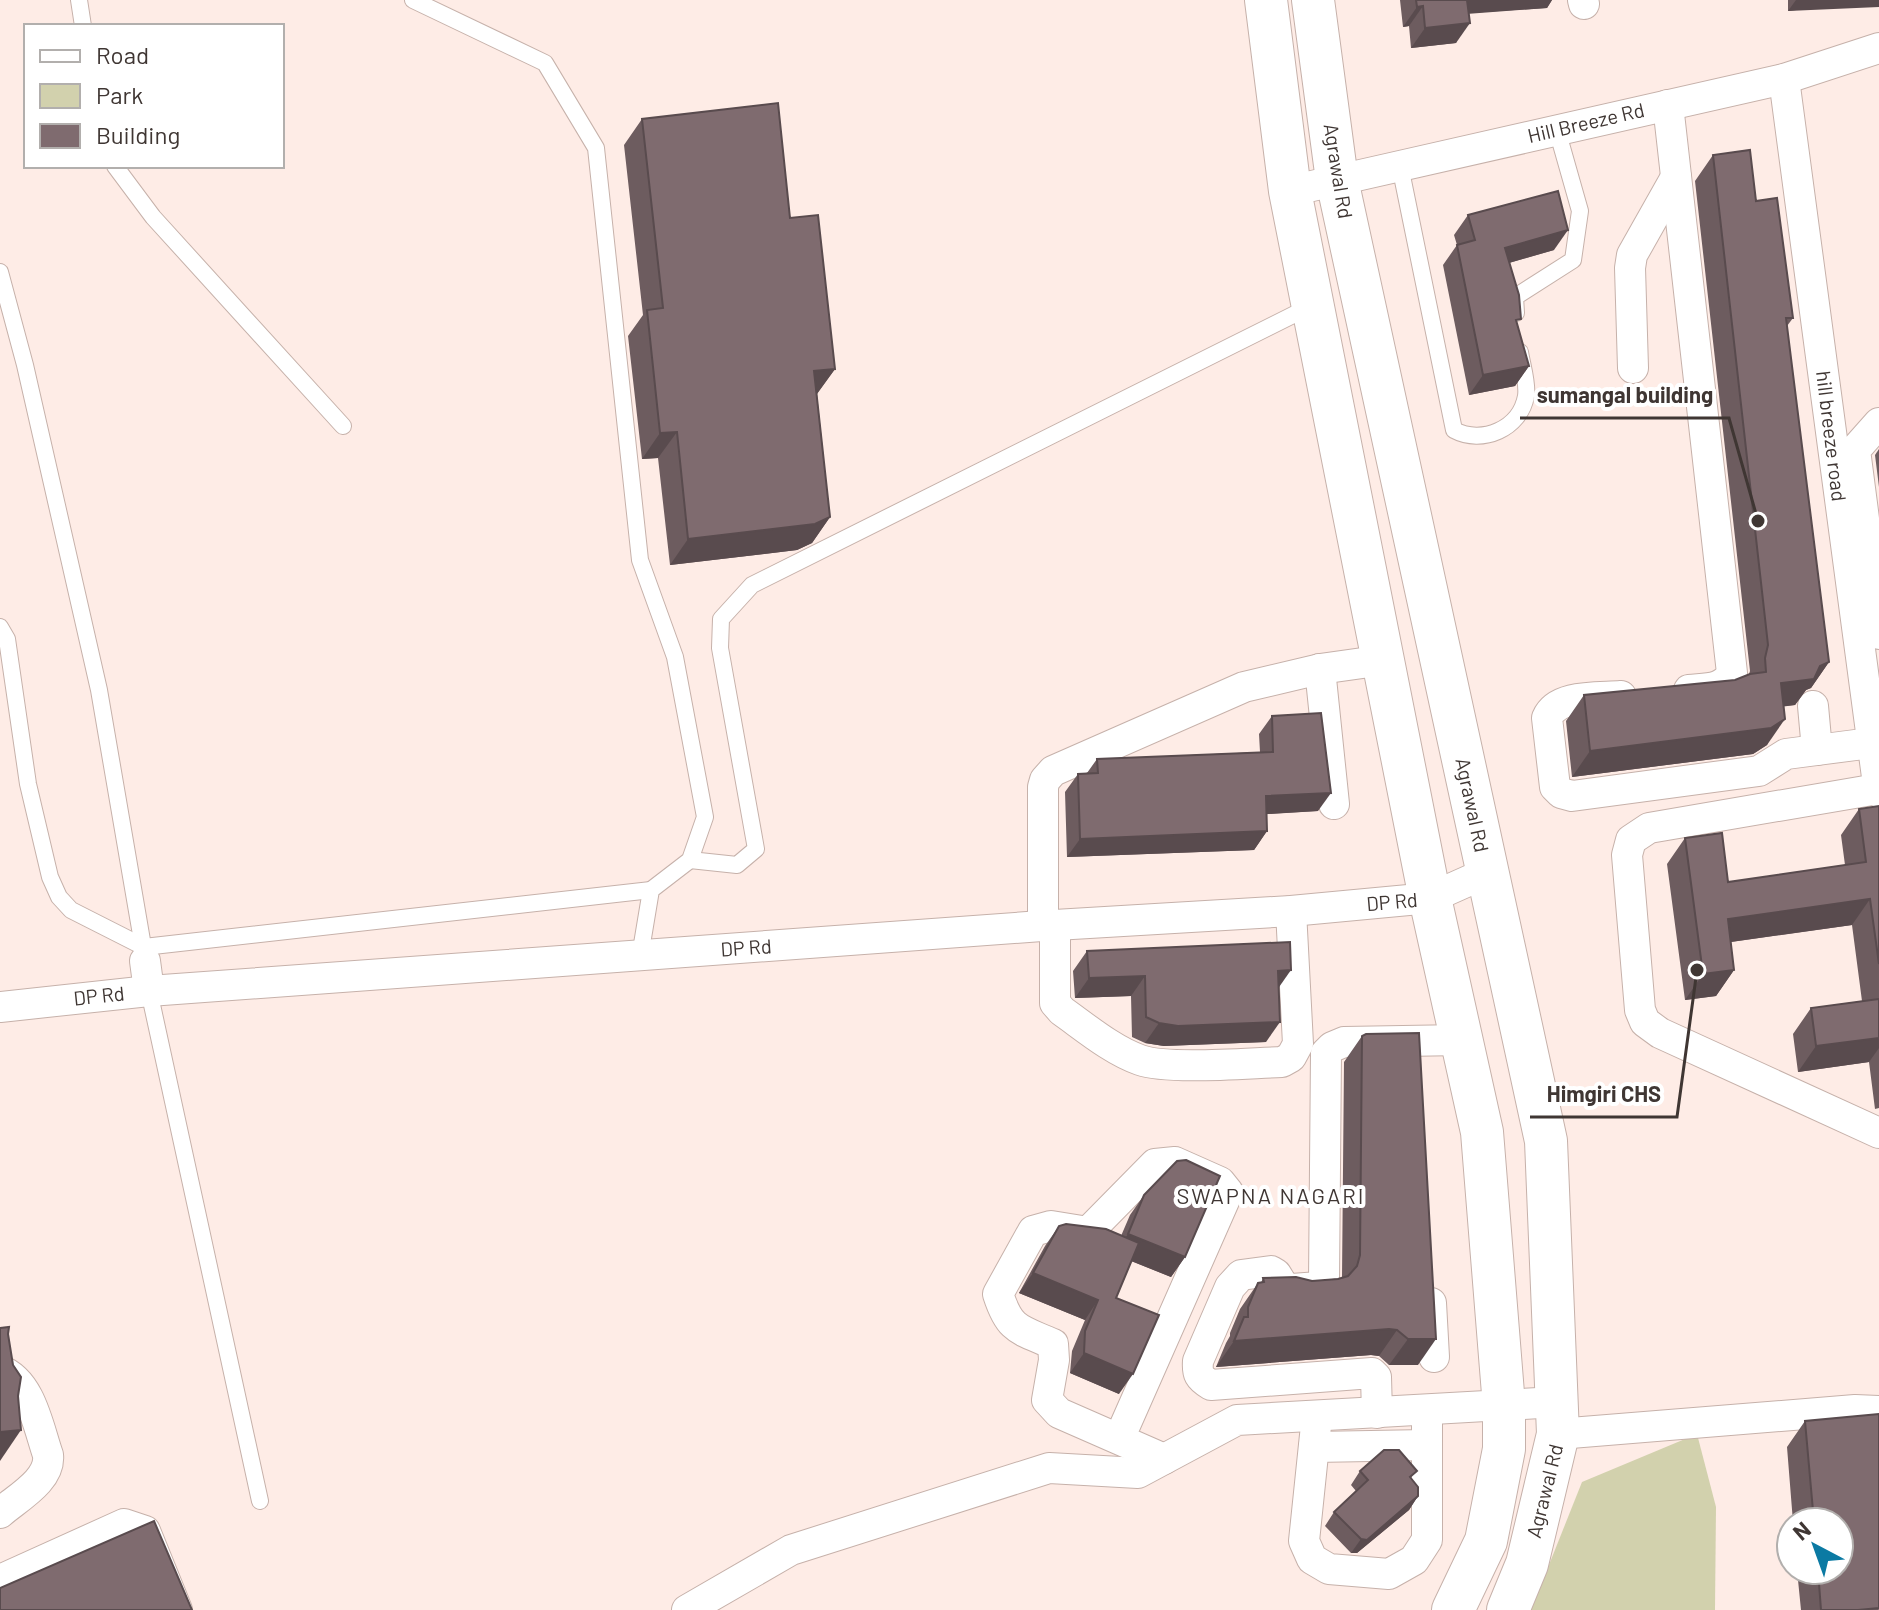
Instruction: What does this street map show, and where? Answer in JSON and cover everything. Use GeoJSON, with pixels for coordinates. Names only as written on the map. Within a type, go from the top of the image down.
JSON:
{"type":"FeatureCollection","features":[{"type":"Feature","properties":{"kind":"street"},"geometry":{"type":"LineString","coordinates":[[1266,0],[1290,191],[1430,898],[1482,1132],[1504,1406],[1504,1449],[1486,1541],[1453,1610]]}},
{"type":"Feature","properties":{"kind":"street","name":"Agrawal Rd"},"geometry":{"type":"LineString","coordinates":[[1313,0],[1337,180],[1546,1141],[1558,1418],[1527,1564],[1508,1610]]}},
{"type":"Feature","properties":{"kind":"street","name":"Hill Breeze Rd"},"geometry":{"type":"LineString","coordinates":[[1290,191],[1784,79],[1879,48]]}},
{"type":"Feature","properties":{"kind":"street","name":"hill breeze road"},"geometry":{"type":"LineString","coordinates":[[1784,79],[1864,552],[1871,743],[1878,790]]}},
{"type":"Feature","properties":{"kind":"street"},"geometry":{"type":"LineString","coordinates":[[1668,105],[1732,673],[1727,682],[1715,688],[1557,704],[1547,718],[1555,787],[1561,793],[1572,796],[1759,771],[1786,754],[1871,743]]}},
{"type":"Feature","properties":{"kind":"street"},"geometry":{"type":"LineString","coordinates":[[1633,368],[1632,255],[1676,177]]}},
{"type":"Feature","properties":{"kind":"street"},"geometry":{"type":"LineString","coordinates":[[1879,423],[1855,450],[1864,552],[1879,634]]}},
{"type":"Feature","properties":{"kind":"street"},"geometry":{"type":"LineString","coordinates":[[1291,911],[1298,1044],[1291,1057],[1282,1062],[1166,1064],[1142,1061],[1121,1050],[1062,1011],[1055,1003],[1049,926],[1045,780],[1053,771],[1244,687],[1320,669],[1384,660]]}},
{"type":"Feature","properties":{"kind":"street"},"geometry":{"type":"LineString","coordinates":[[1320,669],[1334,804]]}},
{"type":"Feature","properties":{"kind":"street"},"geometry":{"type":"LineString","coordinates":[[1813,706],[1817,750]]}},
{"type":"Feature","properties":{"kind":"street"},"geometry":{"type":"LineString","coordinates":[[1878,790],[1649,828],[1631,840],[1627,855],[1640,1010],[1645,1022],[1660,1033],[1879,1133]]}},
{"type":"Feature","properties":{"kind":"street","name":"DP Rd"},"geometry":{"type":"LineString","coordinates":[[0,1007],[149,991],[1291,911],[1430,898],[1486,873]]}},
{"type":"Feature","properties":{"kind":"street"},"geometry":{"type":"LineString","coordinates":[[145,954],[149,991]]}},
{"type":"Feature","properties":{"kind":"street"},"geometry":{"type":"LineString","coordinates":[[1377,1413],[1376,1377],[1372,1373],[1211,1385],[1197,1373],[1198,1361],[1230,1287],[1241,1275],[1271,1271],[1284,1287],[1292,1289],[1319,1287],[1324,1281],[1326,1053],[1344,1042],[1462,1040]]}},
{"type":"Feature","properties":{"kind":"street"},"geometry":{"type":"LineString","coordinates":[[1418,1041],[1420,1073]]}},
{"type":"Feature","properties":{"kind":"street"},"geometry":{"type":"LineString","coordinates":[[1119,1439],[1228,1192],[1220,1182],[1175,1162],[1155,1164],[1088,1232],[1051,1226],[1033,1231],[998,1294],[1013,1326],[1053,1344],[1054,1360],[1047,1400],[1059,1413],[1164,1459]]}},
{"type":"Feature","properties":{"kind":"street"},"geometry":{"type":"LineString","coordinates":[[1430,1278],[1434,1357]]}},
{"type":"Feature","properties":{"kind":"street"},"geometry":{"type":"LineString","coordinates":[[0,1370],[13,1376],[23,1387],[50,1466],[42,1477],[0,1513]]}},
{"type":"Feature","properties":{"kind":"street"},"geometry":{"type":"LineString","coordinates":[[687,1610],[791,1550],[1049,1468],[1138,1473],[1237,1420],[1504,1406],[1558,1418],[1879,1411]]}},
{"type":"Feature","properties":{"kind":"street"},"geometry":{"type":"LineString","coordinates":[[1317,1416],[1304,1541],[1312,1559],[1329,1569],[1389,1574],[1414,1560],[1427,1540],[1427,1411]]}},
{"type":"Feature","properties":{"kind":"street"},"geometry":{"type":"LineString","coordinates":[[1314,1447],[1427,1445]]}},
{"type":"Feature","properties":{"kind":"street"},"geometry":{"type":"LineString","coordinates":[[0,1580],[124,1524],[145,1531],[177,1610]]}},
{"type":"Feature","properties":{"kind":"lane"},"geometry":{"type":"LineString","coordinates":[[79,0],[83,24]]}},
{"type":"Feature","properties":{"kind":"lane"},"geometry":{"type":"LineString","coordinates":[[0,627],[7,639],[28,784],[50,877],[59,897],[71,910],[145,954],[651,890],[690,860],[705,817],[675,657],[640,560],[596,148],[545,63],[413,0]]}},
{"type":"Feature","properties":{"kind":"lane"},"geometry":{"type":"LineString","coordinates":[[1400,166],[1454,430],[1468,438],[1495,434],[1518,417],[1527,394],[1517,335],[1515,297],[1573,260],[1580,211],[1557,130]]}},
{"type":"Feature","properties":{"kind":"lane"},"geometry":{"type":"LineString","coordinates":[[116,168],[153,217],[343,426]]}},
{"type":"Feature","properties":{"kind":"lane"},"geometry":{"type":"LineString","coordinates":[[0,272],[25,365],[99,690],[145,954]]}},
{"type":"Feature","properties":{"kind":"lane"},"geometry":{"type":"LineString","coordinates":[[690,860],[737,865],[756,849],[720,648],[721,619],[752,585],[1313,305]]}},
{"type":"Feature","properties":{"kind":"lane"},"geometry":{"type":"LineString","coordinates":[[640,956],[651,890]]}},
{"type":"Feature","properties":{"kind":"lane"},"geometry":{"type":"LineString","coordinates":[[149,991],[260,1501]]}},
{"type":"Feature","properties":{"kind":"green space"},"geometry":{"type":"Polygon","coordinates":[[[1697,1434],[1716,1507],[1715,1610],[1531,1610],[1582,1482],[1697,1434]]]}},
{"type":"Feature","properties":{"kind":"building"},"geometry":{"type":"Polygon","coordinates":[[[1416,0],[1467,0],[1470,23],[1425,28],[1423,6],[1417,7],[1416,0]]]}},
{"type":"Feature","properties":{"kind":"building"},"geometry":{"type":"Polygon","coordinates":[[[778,103],[790,218],[818,215],[835,369],[814,371],[830,517],[815,524],[688,539],[677,432],[660,433],[647,310],[663,308],[642,119],[778,103]]]}},
{"type":"Feature","properties":{"kind":"building"},"geometry":{"type":"Polygon","coordinates":[[[1750,150],[1756,201],[1777,198],[1793,318],[1786,318],[1829,662],[1820,666],[1814,679],[1781,683],[1785,719],[1771,728],[1590,751],[1584,695],[1735,680],[1766,672],[1768,645],[1713,155],[1750,150]]]}},
{"type":"Feature","properties":{"kind":"building"},"geometry":{"type":"Polygon","coordinates":[[[1558,191],[1568,230],[1505,248],[1519,295],[1521,319],[1516,320],[1529,366],[1483,375],[1457,245],[1475,240],[1468,215],[1558,191]]]}},
{"type":"Feature","properties":{"kind":"building"},"geometry":{"type":"Polygon","coordinates":[[[1321,713],[1331,793],[1266,796],[1267,831],[1080,839],[1078,774],[1098,773],[1097,759],[1273,752],[1272,716],[1321,713]]]}},
{"type":"Feature","properties":{"kind":"building"},"geometry":{"type":"Polygon","coordinates":[[[1879,806],[1879,964],[1870,899],[1728,919],[1734,970],[1703,974],[1685,838],[1722,833],[1728,882],[1866,862],[1859,809],[1879,806]]]}},
{"type":"Feature","properties":{"kind":"building"},"geometry":{"type":"Polygon","coordinates":[[[1290,942],[1291,970],[1278,971],[1280,1022],[1178,1026],[1159,1023],[1146,1017],[1145,976],[1089,978],[1087,951],[1290,942]]]}},
{"type":"Feature","properties":{"kind":"building"},"geometry":{"type":"Polygon","coordinates":[[[1879,999],[1879,1038],[1816,1046],[1811,1008],[1879,999]]]}},
{"type":"Feature","properties":{"kind":"building"},"geometry":{"type":"Polygon","coordinates":[[[1419,1033],[1436,1339],[1408,1339],[1397,1330],[1389,1329],[1234,1341],[1244,1317],[1248,1317],[1248,1307],[1258,1283],[1264,1282],[1263,1278],[1338,1279],[1348,1276],[1357,1266],[1360,1255],[1362,1036],[1419,1033]]]}},
{"type":"Feature","properties":{"kind":"building"},"geometry":{"type":"Polygon","coordinates":[[[1186,1160],[1220,1176],[1185,1257],[1128,1234],[1144,1195],[1177,1161],[1186,1160]]]}},
{"type":"Feature","properties":{"kind":"building"},"geometry":{"type":"Polygon","coordinates":[[[1066,1224],[1106,1229],[1139,1243],[1116,1298],[1159,1315],[1133,1374],[1084,1353],[1085,1331],[1098,1300],[1033,1273],[1059,1226],[1066,1224]]]}},
{"type":"Feature","properties":{"kind":"building"},"geometry":{"type":"Polygon","coordinates":[[[9,1327],[13,1365],[21,1377],[18,1396],[21,1430],[0,1432],[0,1328],[9,1327]]]}},
{"type":"Feature","properties":{"kind":"building"},"geometry":{"type":"Polygon","coordinates":[[[1879,1414],[1879,1608],[1821,1610],[1819,1586],[1855,1586],[1855,1506],[1813,1506],[1805,1421],[1879,1414]]]}},
{"type":"Feature","properties":{"kind":"building"},"geometry":{"type":"Polygon","coordinates":[[[1384,1450],[1399,1450],[1417,1471],[1410,1477],[1418,1487],[1418,1496],[1367,1540],[1361,1539],[1334,1512],[1368,1480],[1360,1471],[1384,1450]]]}},
{"type":"Feature","properties":{"kind":"building"},"geometry":{"type":"Polygon","coordinates":[[[154,1521],[192,1610],[0,1610],[0,1588],[154,1521]]]}},
{"type":"Feature","properties":{"kind":"place","name":"sumangal building"},"geometry":{"type":"Point","coordinates":[1758,521]}},
{"type":"Feature","properties":{"kind":"place","name":"Himgiri CHS"},"geometry":{"type":"Point","coordinates":[1697,970]}},
{"type":"Feature","properties":{"kind":"district","name":"SWAPNA NAGARI"},"geometry":{"type":"Point","coordinates":[1271,1196]}}]}
